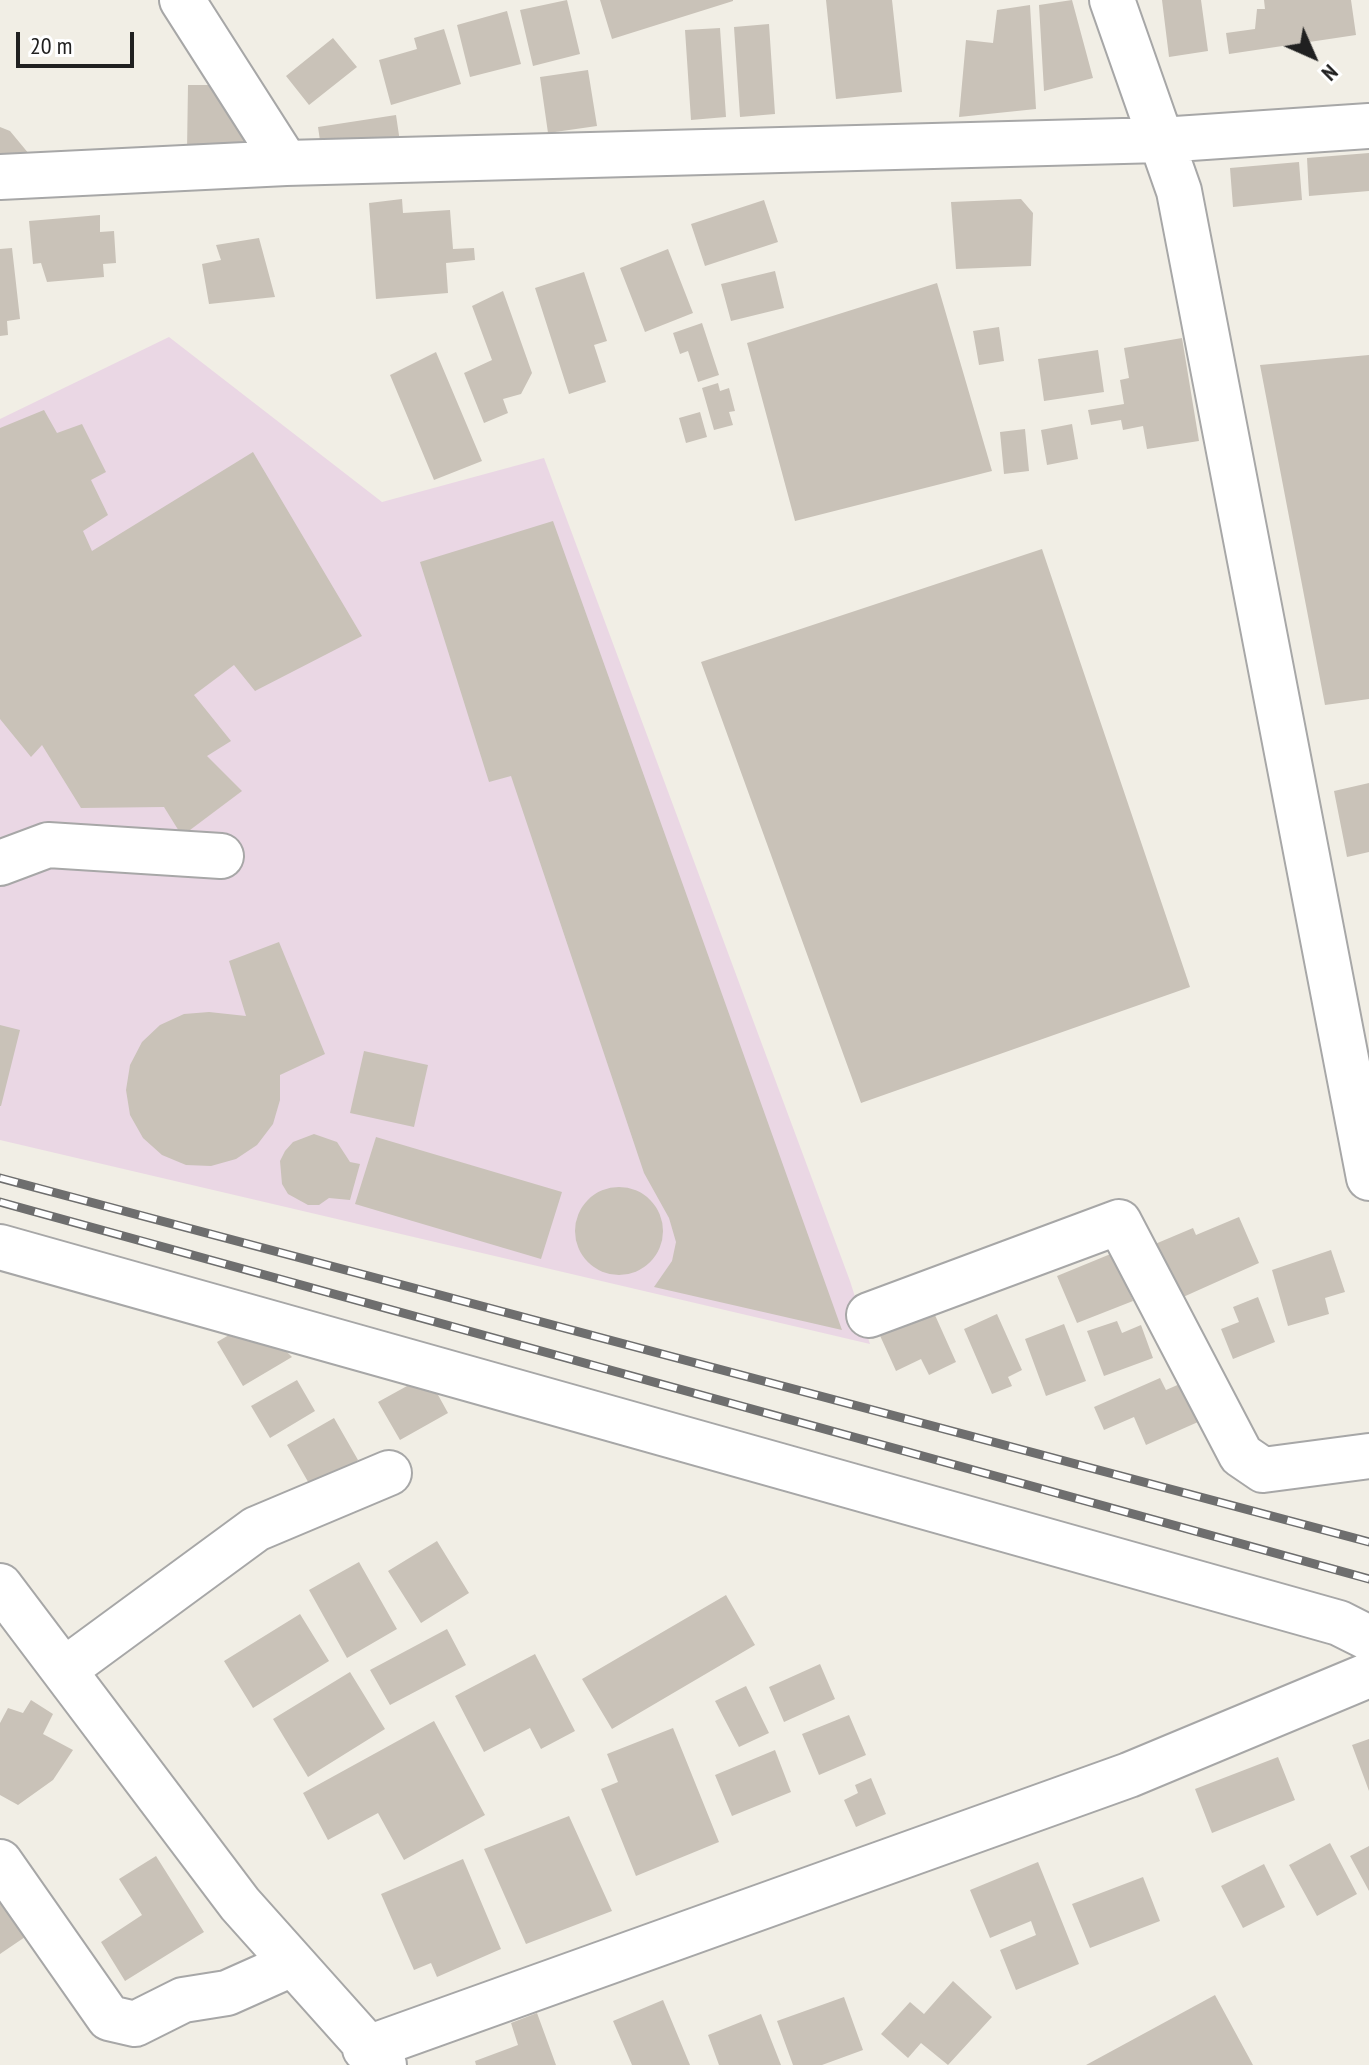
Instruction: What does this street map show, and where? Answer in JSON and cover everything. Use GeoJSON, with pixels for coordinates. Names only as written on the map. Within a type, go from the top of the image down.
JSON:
{"type":"FeatureCollection","features":[{"type":"Feature","properties":{"kind":"street"},"geometry":{"type":"LineString","coordinates":[[182,0],[286,163]]}},
{"type":"Feature","properties":{"kind":"street"},"geometry":{"type":"LineString","coordinates":[[1112,0],[1179,191],[1360,1091],[1369,1178]]}},
{"type":"Feature","properties":{"kind":"street"},"geometry":{"type":"LineString","coordinates":[[0,177],[286,163],[1161,140],[1369,126]]}},
{"type":"Feature","properties":{"kind":"street"},"geometry":{"type":"LineString","coordinates":[[0,863],[48,845],[221,856]]}},
{"type":"Feature","properties":{"kind":"street"},"geometry":{"type":"LineString","coordinates":[[869,1315],[1119,1222],[1241,1455],[1263,1470],[1369,1456]]}},
{"type":"Feature","properties":{"kind":"street"},"geometry":{"type":"LineString","coordinates":[[0,1247],[1339,1623],[1369,1638]]}},
{"type":"Feature","properties":{"kind":"street"},"geometry":{"type":"LineString","coordinates":[[64,1670],[256,1529],[389,1473]]}},
{"type":"Feature","properties":{"kind":"street"},"geometry":{"type":"LineString","coordinates":[[0,1586],[240,1904],[371,2060],[1129,1775],[1369,1675]]}},
{"type":"Feature","properties":{"kind":"street"},"geometry":{"type":"LineString","coordinates":[[0,1862],[109,2018],[135,2024],[183,2000],[227,1993],[292,1964]]}},
{"type":"Feature","properties":{"kind":"shaded area"},"geometry":{"type":"Polygon","coordinates":[[[169,337],[382,502],[544,458],[850,1281],[870,1344],[0,1140],[0,419],[169,337]]]}},
{"type":"Feature","properties":{"kind":"building"},"geometry":{"type":"Polygon","coordinates":[[[567,0],[580,54],[533,66],[520,10],[567,0]]]}},
{"type":"Feature","properties":{"kind":"building"},"geometry":{"type":"Polygon","coordinates":[[[600,0],[733,0],[733,1],[612,39],[600,0]]]}},
{"type":"Feature","properties":{"kind":"building"},"geometry":{"type":"Polygon","coordinates":[[[826,0],[892,0],[902,92],[836,99],[826,0]]]}},
{"type":"Feature","properties":{"kind":"building"},"geometry":{"type":"Polygon","coordinates":[[[1072,0],[1093,78],[1044,91],[1039,5],[1072,0]]]}},
{"type":"Feature","properties":{"kind":"building"},"geometry":{"type":"Polygon","coordinates":[[[1162,0],[1201,0],[1208,51],[1169,57],[1162,0]]]}},
{"type":"Feature","properties":{"kind":"building"},"geometry":{"type":"Polygon","coordinates":[[[1264,0],[1351,0],[1356,35],[1229,54],[1226,33],[1255,29],[1257,9],[1265,9],[1264,0]]]}},
{"type":"Feature","properties":{"kind":"building"},"geometry":{"type":"Polygon","coordinates":[[[1030,5],[1036,109],[959,117],[966,40],[993,43],[997,10],[1030,5]]]}},
{"type":"Feature","properties":{"kind":"building"},"geometry":{"type":"Polygon","coordinates":[[[507,11],[521,64],[470,77],[457,25],[507,11]]]}},
{"type":"Feature","properties":{"kind":"building"},"geometry":{"type":"Polygon","coordinates":[[[769,24],[775,114],[740,117],[734,27],[769,24]]]}},
{"type":"Feature","properties":{"kind":"building"},"geometry":{"type":"Polygon","coordinates":[[[720,28],[726,117],[691,120],[685,30],[720,28]]]}},
{"type":"Feature","properties":{"kind":"building"},"geometry":{"type":"Polygon","coordinates":[[[444,29],[461,84],[391,105],[379,60],[417,49],[414,38],[444,29]]]}},
{"type":"Feature","properties":{"kind":"building"},"geometry":{"type":"Polygon","coordinates":[[[333,38],[357,67],[309,105],[286,76],[333,38]]]}},
{"type":"Feature","properties":{"kind":"building"},"geometry":{"type":"Polygon","coordinates":[[[588,70],[597,126],[548,133],[540,77],[588,70]]]}},
{"type":"Feature","properties":{"kind":"building"},"geometry":{"type":"Polygon","coordinates":[[[188,85],[216,85],[244,130],[244,151],[187,151],[188,85]]]}},
{"type":"Feature","properties":{"kind":"building"},"geometry":{"type":"Polygon","coordinates":[[[396,115],[400,142],[322,154],[318,127],[396,115]]]}},
{"type":"Feature","properties":{"kind":"building"},"geometry":{"type":"Polygon","coordinates":[[[0,127],[10,131],[34,160],[0,160],[0,127]]]}},
{"type":"Feature","properties":{"kind":"building"},"geometry":{"type":"Polygon","coordinates":[[[1369,153],[1369,191],[1309,196],[1307,158],[1369,153]]]}},
{"type":"Feature","properties":{"kind":"building"},"geometry":{"type":"Polygon","coordinates":[[[1299,162],[1302,200],[1233,207],[1230,168],[1299,162]]]}},
{"type":"Feature","properties":{"kind":"building"},"geometry":{"type":"Polygon","coordinates":[[[402,199],[403,213],[450,210],[453,249],[474,248],[475,260],[446,263],[448,293],[376,299],[369,203],[402,199]]]}},
{"type":"Feature","properties":{"kind":"building"},"geometry":{"type":"Polygon","coordinates":[[[1021,199],[1033,213],[1031,266],[956,269],[951,202],[1021,199]]]}},
{"type":"Feature","properties":{"kind":"building"},"geometry":{"type":"Polygon","coordinates":[[[764,200],[778,242],[705,266],[691,224],[764,200]]]}},
{"type":"Feature","properties":{"kind":"building"},"geometry":{"type":"Polygon","coordinates":[[[100,215],[100,232],[114,231],[116,263],[103,264],[104,277],[47,282],[41,263],[33,264],[29,221],[100,215]]]}},
{"type":"Feature","properties":{"kind":"building"},"geometry":{"type":"Polygon","coordinates":[[[259,238],[275,297],[209,304],[202,264],[221,260],[216,245],[259,238]]]}},
{"type":"Feature","properties":{"kind":"building"},"geometry":{"type":"Polygon","coordinates":[[[12,248],[20,319],[7,321],[8,335],[0,336],[0,249],[12,248]]]}},
{"type":"Feature","properties":{"kind":"building"},"geometry":{"type":"Polygon","coordinates":[[[668,249],[693,313],[645,332],[620,268],[668,249]]]}},
{"type":"Feature","properties":{"kind":"building"},"geometry":{"type":"Polygon","coordinates":[[[775,271],[784,308],[731,321],[721,284],[775,271]]]}},
{"type":"Feature","properties":{"kind":"building"},"geometry":{"type":"Polygon","coordinates":[[[584,272],[607,341],[594,345],[606,382],[569,394],[535,288],[584,272]]]}},
{"type":"Feature","properties":{"kind":"building"},"geometry":{"type":"Polygon","coordinates":[[[937,283],[992,471],[795,521],[747,343],[937,283]]]}},
{"type":"Feature","properties":{"kind":"building"},"geometry":{"type":"Polygon","coordinates":[[[503,291],[532,373],[521,394],[503,399],[508,413],[484,423],[464,373],[492,360],[472,306],[503,291]]]}},
{"type":"Feature","properties":{"kind":"building"},"geometry":{"type":"Polygon","coordinates":[[[702,323],[719,375],[698,382],[688,351],[680,354],[673,333],[702,323]]]}},
{"type":"Feature","properties":{"kind":"building"},"geometry":{"type":"Polygon","coordinates":[[[999,327],[1004,361],[979,365],[973,331],[999,327]]]}},
{"type":"Feature","properties":{"kind":"building"},"geometry":{"type":"Polygon","coordinates":[[[1182,338],[1199,441],[1147,449],[1143,426],[1123,430],[1121,420],[1091,425],[1088,410],[1124,404],[1120,380],[1129,378],[1124,348],[1182,338]]]}},
{"type":"Feature","properties":{"kind":"building"},"geometry":{"type":"Polygon","coordinates":[[[1098,350],[1104,392],[1044,401],[1038,359],[1098,350]]]}},
{"type":"Feature","properties":{"kind":"building"},"geometry":{"type":"Polygon","coordinates":[[[436,352],[482,461],[434,480],[390,375],[436,352]]]}},
{"type":"Feature","properties":{"kind":"building"},"geometry":{"type":"Polygon","coordinates":[[[1369,355],[1369,699],[1325,705],[1260,365],[1369,355]]]}},
{"type":"Feature","properties":{"kind":"building"},"geometry":{"type":"Polygon","coordinates":[[[718,383],[720,391],[729,388],[735,411],[729,412],[733,425],[714,430],[702,388],[718,383]]]}},
{"type":"Feature","properties":{"kind":"building"},"geometry":{"type":"Polygon","coordinates":[[[44,410],[57,433],[82,424],[106,472],[91,480],[108,515],[83,531],[92,551],[253,452],[362,636],[255,691],[234,665],[194,695],[231,741],[207,756],[242,791],[182,836],[164,807],[81,808],[42,745],[31,757],[0,719],[0,428],[44,410]]]}},
{"type":"Feature","properties":{"kind":"building"},"geometry":{"type":"Polygon","coordinates":[[[700,412],[707,437],[686,443],[679,418],[700,412]]]}},
{"type":"Feature","properties":{"kind":"building"},"geometry":{"type":"Polygon","coordinates":[[[1072,424],[1078,459],[1047,465],[1041,430],[1072,424]]]}},
{"type":"Feature","properties":{"kind":"building"},"geometry":{"type":"Polygon","coordinates":[[[1025,429],[1029,471],[1004,474],[1000,432],[1025,429]]]}},
{"type":"Feature","properties":{"kind":"building"},"geometry":{"type":"Polygon","coordinates":[[[553,521],[842,1330],[654,1287],[672,1261],[676,1242],[669,1218],[644,1173],[511,776],[489,782],[420,562],[553,521]]]}},
{"type":"Feature","properties":{"kind":"building"},"geometry":{"type":"Polygon","coordinates":[[[1042,549],[1190,987],[861,1103],[701,662],[1042,549]]]}},
{"type":"Feature","properties":{"kind":"building"},"geometry":{"type":"Polygon","coordinates":[[[1369,783],[1369,852],[1347,857],[1334,791],[1369,783]]]}},
{"type":"Feature","properties":{"kind":"building"},"geometry":{"type":"Polygon","coordinates":[[[279,942],[325,1054],[280,1075],[280,1100],[273,1124],[257,1145],[236,1159],[211,1166],[186,1165],[162,1155],[143,1138],[130,1115],[126,1090],[130,1065],[142,1042],[160,1025],[184,1014],[209,1012],[246,1016],[229,961],[279,942]]]}},
{"type":"Feature","properties":{"kind":"building"},"geometry":{"type":"Polygon","coordinates":[[[0,1025],[20,1030],[1,1106],[0,1106],[0,1025]]]}},
{"type":"Feature","properties":{"kind":"building"},"geometry":{"type":"Polygon","coordinates":[[[364,1051],[428,1065],[414,1127],[350,1113],[364,1051]]]}},
{"type":"Feature","properties":{"kind":"building"},"geometry":{"type":"Polygon","coordinates":[[[314,1134],[337,1142],[350,1162],[360,1164],[350,1200],[329,1198],[319,1205],[308,1205],[288,1194],[282,1184],[280,1161],[285,1151],[293,1142],[314,1134]]]}},
{"type":"Feature","properties":{"kind":"building"},"geometry":{"type":"Polygon","coordinates":[[[376,1137],[562,1192],[541,1259],[355,1204],[376,1137]]]}},
{"type":"Feature","properties":{"kind":"building"},"geometry":{"type":"Polygon","coordinates":[[[619,1187],[636,1191],[650,1200],[659,1214],[663,1231],[659,1248],[650,1262],[636,1271],[619,1275],[602,1271],[588,1262],[579,1248],[575,1231],[579,1214],[588,1200],[602,1191],[619,1187]]]}},
{"type":"Feature","properties":{"kind":"building"},"geometry":{"type":"Polygon","coordinates":[[[1239,1217],[1259,1263],[1172,1302],[1148,1247],[1193,1228],[1196,1235],[1239,1217]]]}},
{"type":"Feature","properties":{"kind":"building"},"geometry":{"type":"Polygon","coordinates":[[[1331,1250],[1345,1292],[1325,1298],[1329,1314],[1288,1326],[1272,1270],[1331,1250]]]}},
{"type":"Feature","properties":{"kind":"building"},"geometry":{"type":"Polygon","coordinates":[[[1113,1253],[1133,1301],[1077,1323],[1057,1276],[1113,1253]]]}},
{"type":"Feature","properties":{"kind":"building"},"geometry":{"type":"Polygon","coordinates":[[[1258,1297],[1275,1342],[1233,1359],[1221,1329],[1239,1322],[1233,1307],[1258,1297]]]}},
{"type":"Feature","properties":{"kind":"building"},"geometry":{"type":"Polygon","coordinates":[[[930,1304],[956,1362],[929,1375],[921,1359],[896,1371],[877,1329],[930,1304]]]}},
{"type":"Feature","properties":{"kind":"building"},"geometry":{"type":"Polygon","coordinates":[[[997,1314],[1022,1370],[1008,1377],[1012,1386],[992,1394],[964,1329],[997,1314]]]}},
{"type":"Feature","properties":{"kind":"building"},"geometry":{"type":"Polygon","coordinates":[[[1117,1321],[1122,1333],[1141,1325],[1153,1358],[1104,1376],[1087,1331],[1117,1321]]]}},
{"type":"Feature","properties":{"kind":"building"},"geometry":{"type":"Polygon","coordinates":[[[1064,1324],[1086,1381],[1046,1396],[1025,1339],[1064,1324]]]}},
{"type":"Feature","properties":{"kind":"building"},"geometry":{"type":"Polygon","coordinates":[[[246,1325],[269,1334],[292,1357],[243,1386],[217,1342],[246,1325]]]}},
{"type":"Feature","properties":{"kind":"building"},"geometry":{"type":"Polygon","coordinates":[[[427,1375],[448,1413],[400,1440],[378,1402],[427,1375]]]}},
{"type":"Feature","properties":{"kind":"building"},"geometry":{"type":"Polygon","coordinates":[[[1160,1378],[1166,1390],[1182,1383],[1198,1422],[1146,1445],[1134,1417],[1104,1430],[1094,1407],[1160,1378]]]}},
{"type":"Feature","properties":{"kind":"building"},"geometry":{"type":"Polygon","coordinates":[[[297,1380],[315,1411],[270,1438],[251,1406],[297,1380]]]}},
{"type":"Feature","properties":{"kind":"building"},"geometry":{"type":"Polygon","coordinates":[[[334,1418],[358,1460],[311,1487],[287,1445],[334,1418]]]}},
{"type":"Feature","properties":{"kind":"building"},"geometry":{"type":"Polygon","coordinates":[[[437,1541],[469,1593],[421,1623],[388,1571],[437,1541]]]}},
{"type":"Feature","properties":{"kind":"building"},"geometry":{"type":"Polygon","coordinates":[[[359,1562],[397,1629],[347,1658],[309,1590],[359,1562]]]}},
{"type":"Feature","properties":{"kind":"building"},"geometry":{"type":"Polygon","coordinates":[[[726,1595],[755,1645],[612,1729],[582,1679],[726,1595]]]}},
{"type":"Feature","properties":{"kind":"building"},"geometry":{"type":"Polygon","coordinates":[[[300,1614],[329,1661],[253,1708],[224,1661],[300,1614]]]}},
{"type":"Feature","properties":{"kind":"building"},"geometry":{"type":"Polygon","coordinates":[[[447,1629],[466,1665],[390,1705],[370,1670],[447,1629]]]}},
{"type":"Feature","properties":{"kind":"building"},"geometry":{"type":"Polygon","coordinates":[[[535,1654],[575,1731],[541,1749],[530,1728],[484,1752],[455,1696],[535,1654]]]}},
{"type":"Feature","properties":{"kind":"building"},"geometry":{"type":"Polygon","coordinates":[[[820,1664],[835,1699],[784,1722],[769,1687],[820,1664]]]}},
{"type":"Feature","properties":{"kind":"building"},"geometry":{"type":"Polygon","coordinates":[[[350,1672],[385,1729],[308,1777],[273,1719],[350,1672]]]}},
{"type":"Feature","properties":{"kind":"building"},"geometry":{"type":"Polygon","coordinates":[[[746,1686],[769,1733],[739,1747],[715,1701],[746,1686]]]}},
{"type":"Feature","properties":{"kind":"building"},"geometry":{"type":"Polygon","coordinates":[[[31,1700],[53,1714],[43,1734],[73,1750],[53,1780],[18,1805],[0,1795],[0,1723],[8,1708],[23,1713],[31,1700]]]}},
{"type":"Feature","properties":{"kind":"building"},"geometry":{"type":"Polygon","coordinates":[[[849,1715],[866,1755],[819,1775],[802,1734],[849,1715]]]}},
{"type":"Feature","properties":{"kind":"building"},"geometry":{"type":"Polygon","coordinates":[[[434,1721],[485,1815],[404,1860],[378,1813],[328,1840],[303,1793],[434,1721]]]}},
{"type":"Feature","properties":{"kind":"building"},"geometry":{"type":"Polygon","coordinates":[[[673,1728],[719,1842],[636,1876],[601,1789],[618,1782],[607,1754],[673,1728]]]}},
{"type":"Feature","properties":{"kind":"building"},"geometry":{"type":"Polygon","coordinates":[[[1369,1739],[1369,1791],[1352,1745],[1369,1739]]]}},
{"type":"Feature","properties":{"kind":"building"},"geometry":{"type":"Polygon","coordinates":[[[775,1750],[791,1792],[732,1816],[715,1775],[775,1750]]]}},
{"type":"Feature","properties":{"kind":"building"},"geometry":{"type":"Polygon","coordinates":[[[1278,1757],[1295,1800],[1212,1833],[1195,1789],[1278,1757]]]}},
{"type":"Feature","properties":{"kind":"building"},"geometry":{"type":"Polygon","coordinates":[[[871,1778],[886,1814],[856,1827],[844,1800],[858,1793],[855,1785],[871,1778]]]}},
{"type":"Feature","properties":{"kind":"building"},"geometry":{"type":"Polygon","coordinates":[[[569,1816],[612,1911],[526,1944],[484,1849],[569,1816]]]}},
{"type":"Feature","properties":{"kind":"building"},"geometry":{"type":"Polygon","coordinates":[[[1330,1843],[1357,1894],[1317,1916],[1289,1865],[1330,1843]]]}},
{"type":"Feature","properties":{"kind":"building"},"geometry":{"type":"Polygon","coordinates":[[[1369,1846],[1369,1891],[1350,1856],[1369,1846]]]}},
{"type":"Feature","properties":{"kind":"building"},"geometry":{"type":"Polygon","coordinates":[[[156,1856],[204,1932],[125,1981],[101,1942],[142,1915],[119,1879],[156,1856]]]}},
{"type":"Feature","properties":{"kind":"building"},"geometry":{"type":"Polygon","coordinates":[[[463,1859],[501,1949],[437,1977],[431,1963],[414,1970],[381,1894],[463,1859]]]}},
{"type":"Feature","properties":{"kind":"building"},"geometry":{"type":"Polygon","coordinates":[[[1038,1862],[1079,1964],[1016,1990],[1000,1950],[1036,1935],[1031,1921],[990,1938],[970,1890],[1038,1862]]]}},
{"type":"Feature","properties":{"kind":"building"},"geometry":{"type":"Polygon","coordinates":[[[1264,1864],[1285,1907],[1243,1928],[1221,1886],[1264,1864]]]}},
{"type":"Feature","properties":{"kind":"building"},"geometry":{"type":"Polygon","coordinates":[[[1143,1877],[1160,1921],[1090,1948],[1072,1904],[1143,1877]]]}},
{"type":"Feature","properties":{"kind":"building"},"geometry":{"type":"Polygon","coordinates":[[[0,1901],[25,1937],[0,1954],[0,1901]]]}},
{"type":"Feature","properties":{"kind":"building"},"geometry":{"type":"Polygon","coordinates":[[[953,1981],[992,2017],[948,2065],[921,2043],[908,2058],[881,2034],[910,2002],[924,2014],[953,1981]]]}},
{"type":"Feature","properties":{"kind":"building"},"geometry":{"type":"Polygon","coordinates":[[[1215,1995],[1253,2065],[1086,2065],[1215,1995]]]}},
{"type":"Feature","properties":{"kind":"building"},"geometry":{"type":"Polygon","coordinates":[[[844,1997],[863,2050],[822,2065],[793,2065],[777,2021],[844,1997]]]}},
{"type":"Feature","properties":{"kind":"building"},"geometry":{"type":"Polygon","coordinates":[[[663,2000],[690,2065],[632,2065],[613,2021],[663,2000]]]}},
{"type":"Feature","properties":{"kind":"building"},"geometry":{"type":"Polygon","coordinates":[[[537,2013],[556,2065],[476,2065],[475,2061],[518,2045],[511,2023],[537,2013]]]}},
{"type":"Feature","properties":{"kind":"building"},"geometry":{"type":"Polygon","coordinates":[[[761,2014],[781,2065],[719,2065],[708,2035],[761,2014]]]}},
{"type":"Feature","properties":{"kind":"railway"},"geometry":{"type":"LineString","coordinates":[[0,1178],[1369,1542]]}},
{"type":"Feature","properties":{"kind":"railway"},"geometry":{"type":"LineString","coordinates":[[0,1202],[1369,1579]]}}]}
